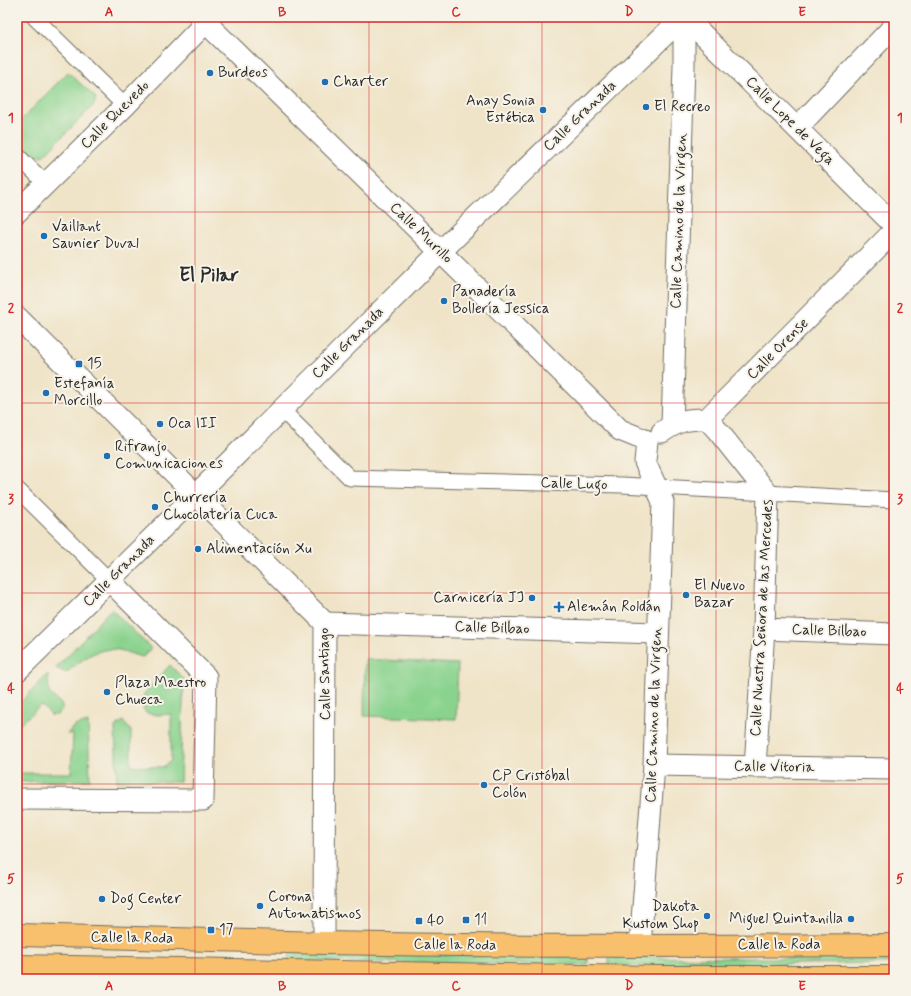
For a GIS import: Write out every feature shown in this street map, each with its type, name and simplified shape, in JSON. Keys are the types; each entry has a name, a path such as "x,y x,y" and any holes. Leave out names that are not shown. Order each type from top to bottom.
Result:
{"main road":[{"name":"Calle la Roda","path":"17,935 324,943 640,946 894,945"},
{"name":"Calle la Roda","path":"17,966 323,975 664,978 894,977"}],"street":[{"path":"34,17 125,106"},
{"name":"Calle Lope de Vega","path":"684,17 894,224"},
{"name":"Calle Granada","path":"20,661 109,580 440,252 684,17"},
{"name":"Calle Camino de la Virgen","path":"672,425 684,17"},
{"name":"Calle Quevedo","path":"17,212 125,106 206,19"},
{"name":"Calle Murillo","path":"206,19 620,430 648,441"},
{"path":"797,128 894,26"},
{"path":"17,155 45,183"},
{"name":"Calle Orense","path":"707,419 894,231"},
{"name":"Calle Santiago","path":"17,318 326,623 324,943"},
{"name":"Calle Lugo","path":"281,409 350,478 622,485 894,500"},
{"path":"648,441 672,425 687,419 707,419"},
{"name":"Calle Nuestra Señora de las Mercedes","path":"707,419 768,494 764,629 755,767"},
{"name":"Calle Camino de la Virgen","path":"640,946 654,766 663,502 645,462 648,441"},
{"path":"17,489 206,677 202,800 17,799"},
{"name":"Calle Bilbao","path":"326,623 658,632"},
{"name":"Calle Bilbao","path":"764,629 894,634"},
{"name":"Calle Vitoria","path":"654,766 894,769"}],"green space":[{"path":"68,72 96,98 94,105 44,155 40,156 32,154 17,138 17,124"},
{"path":"111,609 151,648 143,657 125,651 111,649 90,655 66,673 56,668"},
{"path":"365,659 458,664 456,719 364,716"},
{"path":"170,665 184,679 180,782 117,782 115,727 123,721 131,731 131,766 163,767 171,761 171,714 158,715 146,713 142,706 144,694"},
{"path":"48,674 49,693 62,705 61,707 63,708 56,716 54,714 52,716 41,705 17,727 17,706"},
{"path":"88,722 90,780 17,782 17,770 20,773 71,773 73,734 67,734 74,726"},
{"path":"290,953 588,956 588,965 288,961"},
{"path":"609,957 894,959 894,963 609,966"}],"place":[{"name":"Burdeos","path":"210,73"},
{"name":"Charter","path":"325,82"},
{"name":"El Recreo","path":"646,107"},
{"name":"Anay Sonia Estética","path":"543,110"},
{"name":"Vaillant Saunier Duval","path":"44,236"},
{"name":"Panadería Bollería Jessica","path":"444,301"},
{"name":"15","path":"79,364"},
{"name":"Estefanía Morcillo","path":"46,393"},
{"name":"Oca III","path":"160,424"},
{"name":"Rifranjo Comunicaciones","path":"107,456"},
{"name":"Churrería Chocolatería Cuca","path":"155,507"},
{"name":"Alimentación Xu","path":"198,549"},
{"name":"El Nuevo Bazar","path":"686,595"},
{"name":"Carnicería JJ","path":"532,598"},
{"name":"Alemán Roldán","path":"559,607"},
{"name":"Plaza Maestro Chueca","path":"107,692"},
{"name":"CP Cristóbal Colón","path":"484,785"},
{"name":"Dog Center","path":"102,899"},
{"name":"Corona Automatismos","path":"260,906"},
{"name":"Dakota Kustom Shop","path":"707,916"},
{"name":"Miguel Quintanilla","path":"851,919"},
{"name":"11","path":"466,920"},
{"name":"40","path":"419,921"},
{"name":"17","path":"211,930"}],"district":[{"name":"El Pilar","path":"209,275"}]}
